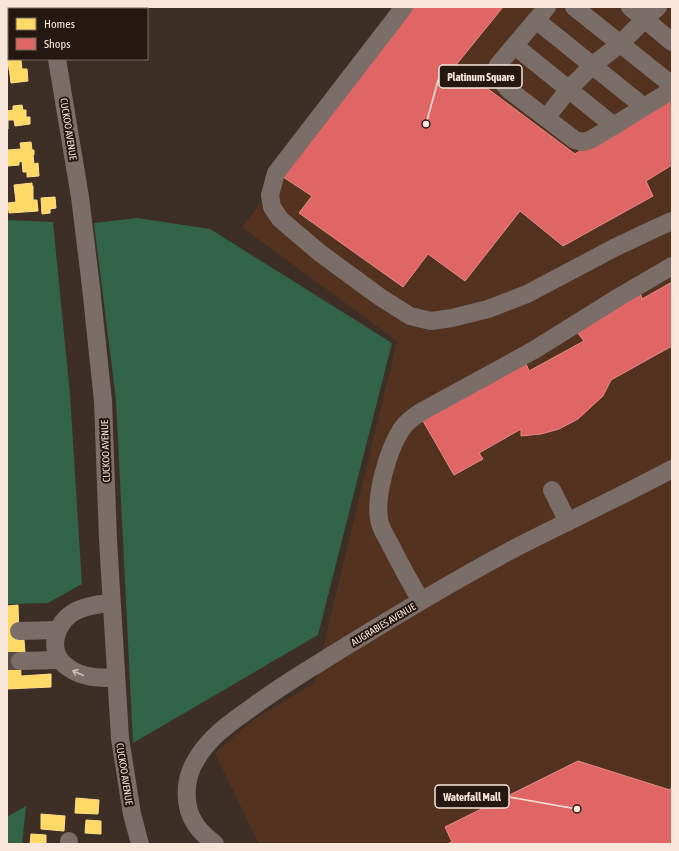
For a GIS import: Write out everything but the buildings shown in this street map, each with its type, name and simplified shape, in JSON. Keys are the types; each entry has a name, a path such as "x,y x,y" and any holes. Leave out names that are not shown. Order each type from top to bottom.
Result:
{"street":[{"path":"404,7 276,173 270,195 272,207 280,219 320,253 380,297 410,316 431,321 452,318 488,309 527,294 614,248 672,221"},
{"path":"574,7 672,85"},
{"path":"630,7 672,42"},
{"path":"546,118 569,89 620,44 658,7"},
{"path":"644,107 594,66 541,14 498,65 498,77 509,90 575,140 582,142 592,139 672,90"},
{"path":"515,46 614,126"},
{"name":"CUCKOO AVENUE","path":"57,60 80,198 102,393 111,603 120,738 125,780 140,844"},
{"path":"421,601 403,571 382,530 379,519 379,499 387,459 401,430 408,421 421,412 534,350 672,266"},
{"name":"AUGRABIES AVENUE","path":"215,844 196,826 187,803 187,785 192,766 208,743 224,727 296,677 421,601 519,546 672,469"},
{"path":"552,490 568,522"},
{"path":"58,660 55,644 57,630 65,619 78,610 96,604 111,603"},
{"path":"19,631 57,630"},
{"path":"20,660 58,660 82,675 96,678 116,678"}],"shaded area":[{"path":"419,7 672,7 672,844 259,844 215,753 252,721 315,682 397,341 242,227"}],"green space":[{"path":"137,218 210,229 392,343 318,635 133,743 116,400 94,223"},
{"path":"7,220 53,222 70,395 82,584 48,603 7,604"},
{"path":"26,806 22,844 7,844 7,817"}],"tunnel":[{"path":"7,661 20,661"}],"place":[{"name":"Platinum Square","path":"426,124"},
{"name":"Waterfall Mall","path":"577,809"}]}
